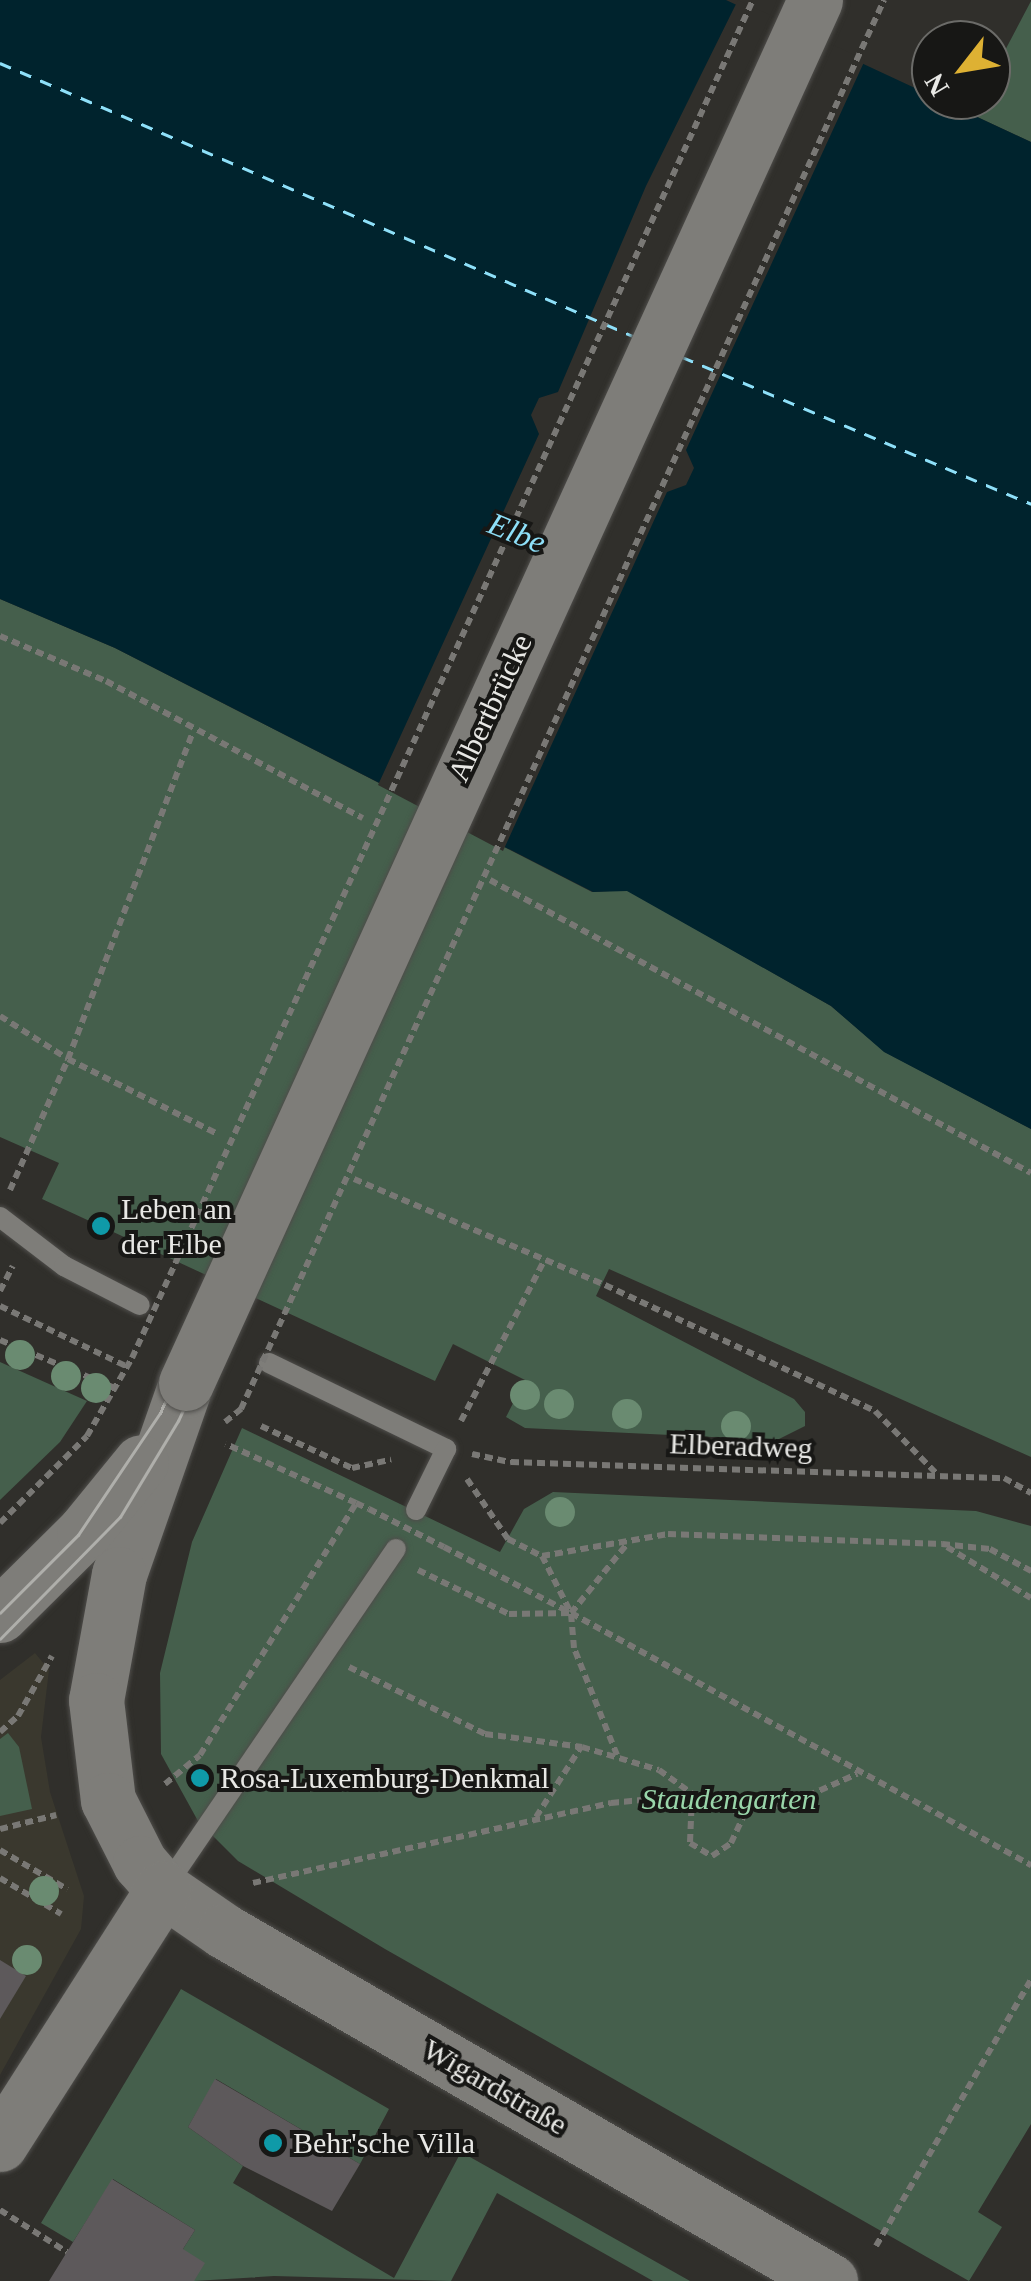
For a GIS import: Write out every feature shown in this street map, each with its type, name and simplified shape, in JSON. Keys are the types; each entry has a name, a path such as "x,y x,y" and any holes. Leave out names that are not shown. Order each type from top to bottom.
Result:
{"main road":[{"name":"Albertbrücke","path":"178,1400 815,0"},
{"name":"Wigardstraße","path":"178,1400 119,1574 96,1700 108,1800 140,1863 164,1889 224,1930 830,2281"},
{"path":"0,1615 84,1532 178,1400"},
{"path":"0,2144 85,2005 164,1889"}],"lane":[{"path":"0,1217 64,1266 140,1305"},
{"path":"269,1363 446,1449 416,1510"},
{"path":"164,1889 396,1549"}],"path":[{"path":"0,1523 63,1466 118,1389 753,0"},
{"path":"241,1409 884,0"},
{"path":"0,636 106,681 193,732 363,818"},
{"path":"9,1191 68,1060 193,732"},
{"path":"490,880 1031,1174"},
{"path":"0,1016 68,1060 218,1134"},
{"path":"354,1179 545,1258 875,1411 938,1475"},
{"path":"472,1398 545,1258"},
{"path":"0,1306 128,1367"},
{"path":"0,1340 118,1389"},
{"path":"262,1426 352,1468"},
{"path":"226,1444 356,1503 571,1613 858,1774 1031,1865"},
{"path":"446,1449 508,1539 542,1556 668,1534 942,1544 990,1549 1031,1571"},
{"name":"Elberadweg","path":"446,1449 511,1462 1004,1478 1031,1493"},
{"path":"165,1784 200,1755 356,1503"},
{"path":"416,1569 509,1614 571,1613 628,1543"},
{"path":"942,1544 1031,1598"},
{"path":"542,1556 571,1613 574,1648 617,1754"},
{"path":"324,1657 485,1734 617,1754 659,1770 692,1795 745,1813 796,1801 858,1774"},
{"path":"0,1732 18,1716 46,1664"},
{"path":"536,1818 582,1747"},
{"path":"252,1883 536,1818 692,1795"},
{"path":"692,1795 688,1835 702,1855 731,1843 745,1813"},
{"path":"0,1830 56,1815"},
{"path":"0,1850 67,1890"},
{"path":"0,1878 61,1914"},
{"path":"876,2246 1031,1980"},
{"path":"0,2210 67,2252"}],"shaded area":[{"path":"35,1653 49,1670 41,1737 50,1792 84,1896 81,1929 0,2075 0,1680"}],"green space":[{"path":"1031,1 1031,142 984,120 1011,120 1011,39"},
{"path":"0,599 115,648 592,892 627,890 831,1006 885,1052 1031,1129 1031,1457 609,1269 596,1296 794,1399 805,1412 805,1426 777,1440 525,1428 506,1417 525,1380 453,1344 435,1381 42,1199 59,1163 0,1137"},
{"path":"0,1362 87,1401 60,1442 0,1500"},
{"name":"Staudengarten","path":"242,1428 500,1552 524,1509 553,1492 976,1511 1031,1526 1031,2124 978,2212 1002,2227 969,2281 385,1949 238,1861 198,1821 161,1754 160,1673 192,1542"},
{"path":"8,1733 19,1747 32,1809 0,1816 0,1739"},
{"path":"181,1989 389,2109 360,2164 216,2079 188,2127 243,2166 233,2183 394,2278 461,2152 690,2281 653,2281 497,2193 451,2281 274,2276 194,2281 183,2249 195,2230 113,2179 73,2242 41,2223"}],"water":[{"name":"Elbe","path":"0,0 726,0 911,86 911,120 984,120 1031,142 1031,1129 884,1052 831,1006 627,891 593,892 115,648 0,599"}],"pier":[{"path":"738,0 865,60 686,450 694,468 686,485 667,492 503,851 378,785 539,434 531,415 539,398 558,392 646,186"}],"building":[{"path":"0,1960 26,1976 0,2019"},
{"name":"Behr'sche Villa","path":"215,2079 360,2164 332,2211 243,2166 188,2127"},
{"path":"112,2179 195,2230 183,2249 205,2263 194,2281 49,2281"}],"ferry route":[{"path":"0,63 633,336"},
{"path":"682,357 1031,504"}],"tram line":[{"path":"0,1613 78,1535 160,1413 808,0"},
{"path":"0,1639 120,1517 178,1421 827,0"}],"place":[{"name":"Leben an der Elbe","path":"101,1226"},
{"name":"Rosa-Luxemburg-Denkmal","path":"200,1778"},
{"name":"Behr'sche Villa","path":"273,2143"}]}
